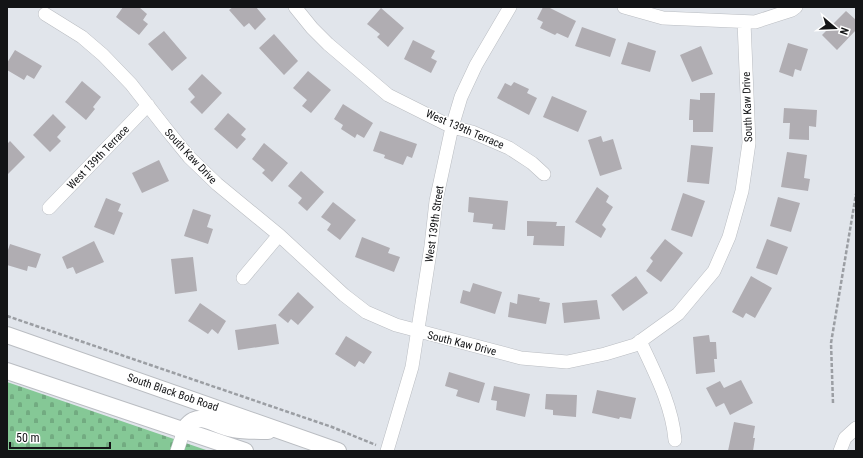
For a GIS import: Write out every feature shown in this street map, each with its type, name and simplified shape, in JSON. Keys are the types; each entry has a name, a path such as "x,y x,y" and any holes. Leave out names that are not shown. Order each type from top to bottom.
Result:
{"main road":[{"name":"South Black Bob Road","path":"7,335 288,432 338,451"},
{"path":"7,370 184,430 210,445 245,451"},
{"path":"184,430 188,423 196,419 204,419 232,429 288,432"}],"street":[{"name":"West 139th Terrace","path":"295,7 312,28 328,44 388,95 452,127 472,132 509,148 532,163 544,174"},
{"name":"West 139th Street","path":"387,450 412,367 431,246 436,201 460,97 476,65 510,7"},
{"path":"624,7 663,18 744,22 755,22 792,10 796,7"},
{"name":"South Kaw Drive","path":"45,14 82,37 103,55 122,74 189,157 217,184 279,235 344,295 366,312 396,325 418,332 521,358 567,362 605,354 635,345 678,314 714,271 729,237 742,191 749,143 744,22"},
{"name":"West 139th Terrace","path":"49,208 148,105"},
{"path":"243,278 279,235"},
{"path":"640,341 666,397 674,424 675,440"},
{"path":"840,451 845,438 856,428"},
{"path":"176,451 184,430"}],"path":[{"path":"833,403 832,338 856,194"},
{"path":"7,316 332,427 387,450"}],"green space":[{"path":"7,382 209,451 7,451"}],"building":[{"path":"123,7 139,7 147,14 143,20 148,24 139,35 116,17"},
{"path":"233,7 256,7 266,19 255,30 249,23 244,27 229,10"},
{"path":"543,7 548,7 576,21 568,38 557,33 555,35 540,28 543,22 537,19"},
{"path":"381,8 404,28 388,47 377,37 380,34 367,24"},
{"path":"846,11 856,20 856,30 837,50 822,35"},
{"path":"582,27 616,39 610,57 575,46"},
{"path":"164,31 187,58 172,71 148,44"},
{"path":"274,34 298,61 284,75 259,48"},
{"path":"413,40 435,51 431,58 437,61 431,73 404,59"},
{"path":"628,42 656,51 650,72 621,64"},
{"path":"788,43 808,49 801,71 795,69 793,77 779,72"},
{"path":"701,46 713,74 692,82 680,55"},
{"path":"15,50 42,66 34,79 27,75 24,80 7,70 7,63"},
{"path":"308,71 331,90 311,113 302,106 307,100 293,88"},
{"path":"202,74 222,93 202,114 190,102 195,97 188,89"},
{"path":"82,81 101,97 93,107 95,109 86,120 65,102"},
{"path":"514,82 529,89 527,93 537,98 529,115 497,98 505,83 511,86"},
{"path":"700,93 715,93 713,132 693,132 693,120 689,120 690,99 700,100"},
{"path":"552,96 587,111 578,132 543,117"},
{"path":"343,104 373,123 364,138 357,134 355,138 341,129 343,125 334,119"},
{"path":"784,108 817,110 816,127 809,126 809,140 789,139 790,123 783,123"},
{"path":"228,113 246,129 241,135 246,139 237,149 214,129"},
{"path":"53,114 66,127 57,137 61,141 50,152 33,135"},
{"path":"380,131 417,144 412,158 407,156 403,165 384,158 385,155 373,151"},
{"path":"601,136 603,142 613,139 622,169 600,176 588,140"},
{"path":"10,141 25,157 7,175 7,144"},
{"path":"264,143 288,163 272,182 262,173 265,170 252,159"},
{"path":"691,145 713,147 709,184 687,182"},
{"path":"787,152 807,155 804,178 810,179 808,191 781,187"},
{"path":"159,160 169,181 142,193 132,173"},
{"path":"301,171 324,192 307,211 298,203 302,198 288,186"},
{"path":"597,187 609,196 606,202 613,207 602,225 606,229 601,238 575,222"},
{"path":"683,193 705,201 692,237 671,230"},
{"path":"469,197 508,201 505,230 492,229 493,224 473,222 474,213 468,212"},
{"path":"778,197 800,203 791,232 770,226"},
{"path":"106,198 121,204 118,211 123,213 114,235 94,227"},
{"path":"333,202 356,220 340,240 327,230 331,224 321,217"},
{"path":"193,209 211,215 207,227 213,229 208,244 184,236"},
{"path":"527,221 557,222 556,226 565,226 564,246 533,245 534,236 527,236"},
{"path":"362,237 390,248 388,253 400,257 394,272 355,257"},
{"path":"665,239 683,253 661,282 646,271 653,261 650,258"},
{"path":"767,239 788,247 777,275 756,268"},
{"path":"94,241 104,262 76,274 73,267 67,269 62,257"},
{"path":"10,244 41,254 36,268 28,266 27,271 7,265 7,253"},
{"path":"193,257 197,291 175,294 171,259"},
{"path":"636,276 648,293 623,311 611,295"},
{"path":"751,276 772,288 755,318 746,313 743,318 732,312"},
{"path":"473,283 502,292 495,314 460,303 463,290 470,292"},
{"path":"298,292 314,307 298,325 291,319 288,323 278,315"},
{"path":"518,294 540,298 539,301 550,303 546,324 508,317 510,302 517,304"},
{"path":"597,300 600,319 564,323 562,303"},
{"path":"200,303 226,321 218,334 212,329 208,334 188,321"},
{"path":"276,324 279,344 238,350 235,330"},
{"path":"709,335 710,342 716,342 717,359 714,359 715,372 696,374 693,337"},
{"path":"346,336 372,352 364,364 359,361 355,367 335,354"},
{"path":"449,372 485,383 479,403 456,396 458,390 445,386"},
{"path":"741,380 753,403 730,415 724,403 716,407 706,388 720,381 724,388"},
{"path":"494,386 530,394 525,417 496,410 497,401 491,400"},
{"path":"597,390 636,398 631,419 620,417 619,419 592,413"},
{"path":"546,394 577,395 576,417 553,415 553,410 545,409"},
{"path":"734,422 755,426 753,451 728,451"}]}
